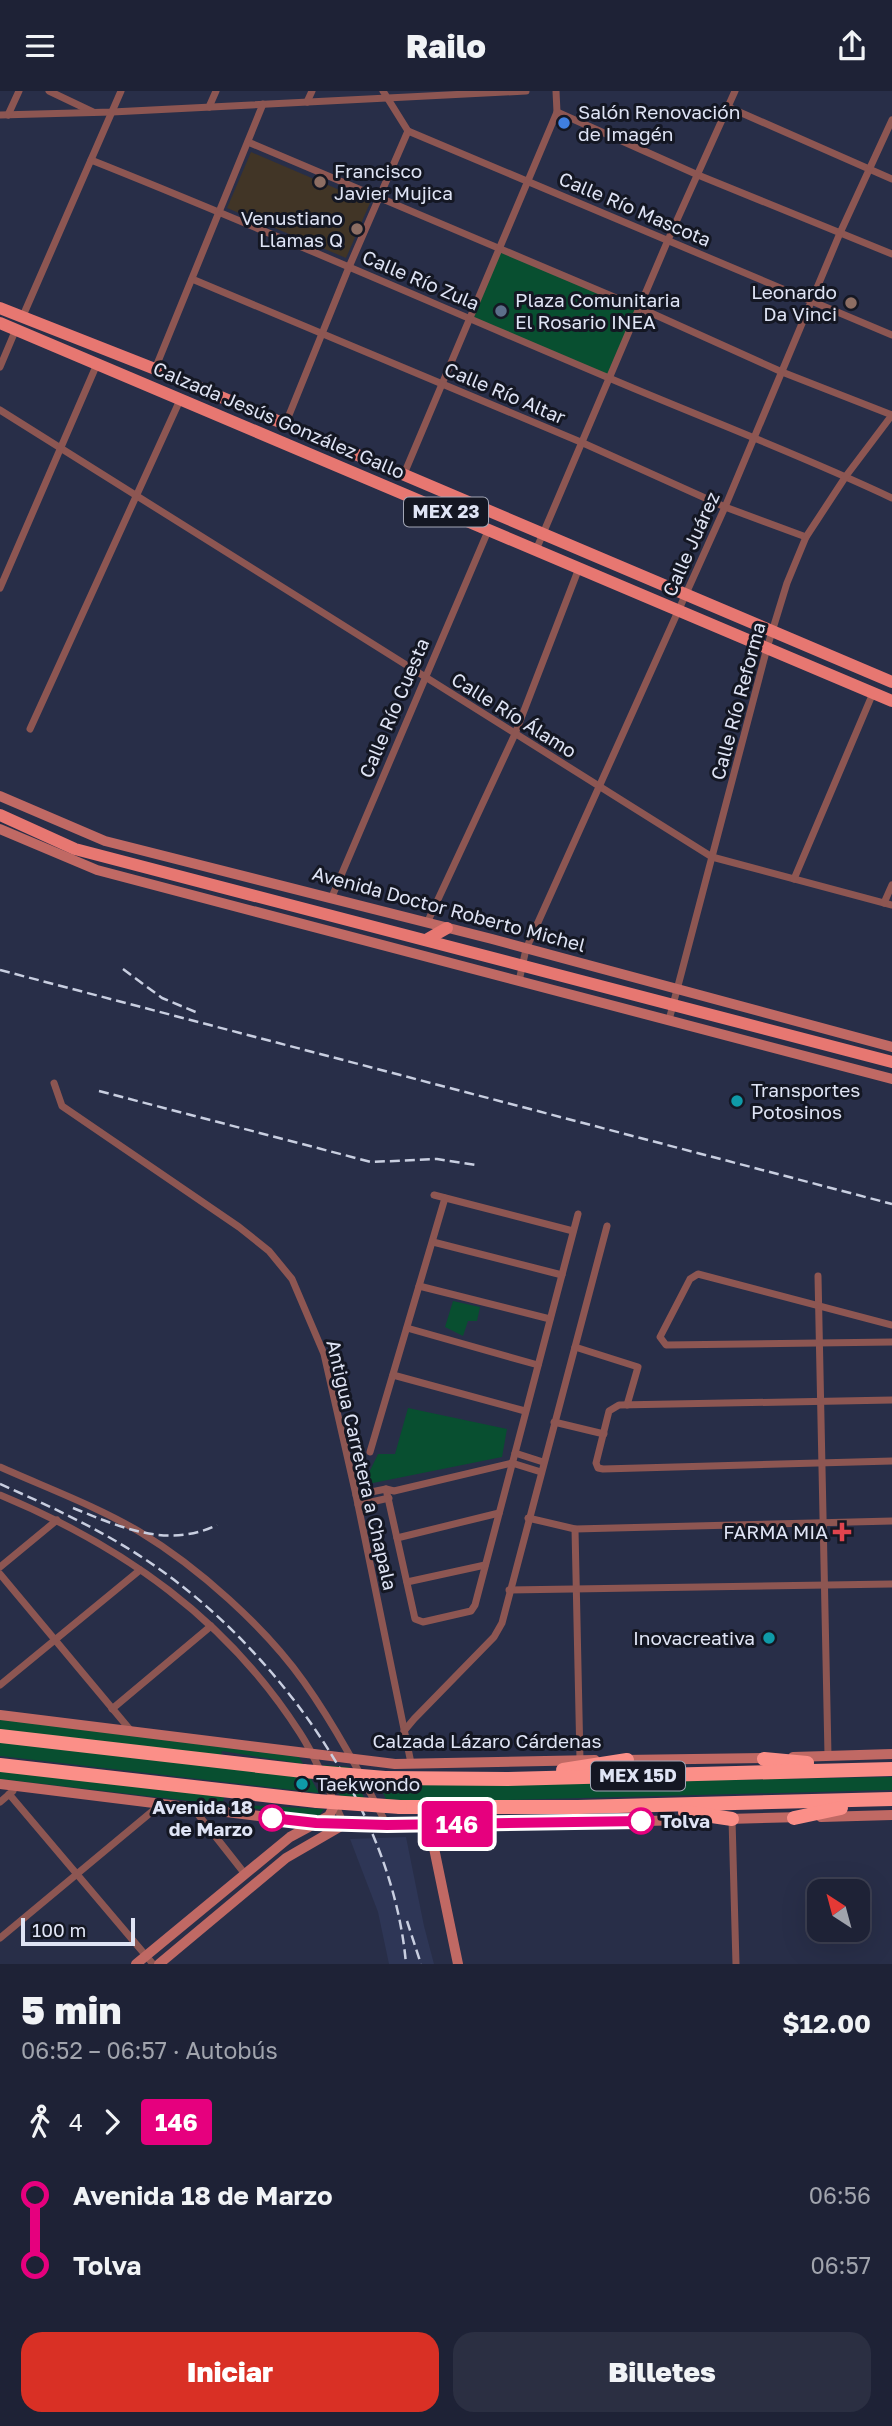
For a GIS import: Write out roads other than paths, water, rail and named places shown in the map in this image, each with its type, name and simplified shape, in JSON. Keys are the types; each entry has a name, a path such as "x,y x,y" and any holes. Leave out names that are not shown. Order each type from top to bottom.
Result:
{"highway":[{"name":"Calzada Lázaro Cárdenas","path":"0,1736 384,1778 507,1779 892,1769"},
{"path":"764,1759 808,1763 892,1762"},
{"path":"507,1779 627,1760"},
{"name":"MEX 15D","path":"0,1765 317,1801 400,1807 892,1802"},
{"path":"794,1818 829,1809 892,1802"},
{"path":"579,1807 699,1813 732,1819"}],"main road":[{"name":"Calzada Jesús González Gallo","path":"0,308 19,323 97,364 892,701"},
{"name":"Calzada Jesús González Gallo","path":"0,323 19,323 155,369 892,682"},
{"path":"148,385 195,387"},
{"name":"Avenida Doctor Roberto Michel","path":"0,796 105,841 428,923 892,1048"},
{"name":"Avenida Doctor Roberto Michel","path":"0,815 75,849 892,1062"},
{"path":"0,829 97,870 892,1079"},
{"path":"323,930 328,914"},
{"path":"426,940 447,928"},
{"name":"Calzada Lázaro Cárdenas","path":"0,1715 353,1760 411,1763 764,1759 892,1753"},
{"path":"0,1784 14,1790 344,1824 892,1815"},
{"path":"136,1964 150,1960 290,1837 328,1816 335,1804"},
{"path":"159,1964 286,1858 344,1824"},
{"path":"429,1824 458,1964"}],"street":[{"path":"4,115 19,91"},
{"path":"50,91 94,113"},
{"path":"0,367 121,91"},
{"path":"209,107 216,91"},
{"path":"307,102 312,91"},
{"path":"4,115 307,102 385,94 526,91"},
{"path":"404,474 557,112 556,91"},
{"path":"536,551 668,240 735,91"},
{"path":"285,425 408,131 385,94"},
{"path":"155,369 263,104"},
{"path":"728,107 892,179"},
{"path":"557,112 698,175 892,254"},
{"name":"Calle Juárez","path":"519,981 526,949 725,507 810,301 892,120"},
{"name":"Calle Río Mascota","path":"408,131 892,335"},
{"path":"248,142 640,308 782,372 892,415"},
{"name":"Calle Río Zula","path":"91,160 220,211 610,379 846,476 892,498"},
{"name":"Calle Río Altar","path":"192,279 583,443 725,507 806,537"},
{"path":"0,588 2,577 97,364"},
{"path":"30,729 180,400"},
{"name":"Calle Río Álamo","path":"0,410 712,857 888,904"},
{"name":"Calle Río Reforma","path":"669,1020 767,648 787,583 806,537 846,476 892,415"},
{"name":"Calle Río Cuesta","path":"331,898 488,531"},
{"path":"428,923 515,734 579,568"},
{"path":"794,879 873,693"},
{"path":"888,904 892,885"},
{"name":"Antigua Carretera a Chapala","path":"54,1083 62,1106 239,1227 281,1264 292,1279 324,1354 411,1763"},
{"path":"434,1195 573,1231"},
{"path":"370,1452 445,1198"},
{"path":"390,1490 388,1499 414,1616 419,1622 423,1622 471,1611 475,1605 578,1214"},
{"path":"404,1731 498,1632 607,1226"},
{"path":"433,1242 562,1275"},
{"path":"892,1325 695,1275 690,1279 660,1334 666,1345 892,1342"},
{"path":"818,1276 828,1755"},
{"path":"419,1286 550,1319"},
{"path":"407,1328 538,1365"},
{"path":"575,1347 638,1367 627,1405"},
{"path":"393,1374 525,1411"},
{"path":"892,1400 614,1407 609,1411 596,1463 598,1468 892,1461"},
{"path":"554,1422 604,1434"},
{"path":"515,1453 543,1462"},
{"path":"356,1495 512,1463 541,1472"},
{"path":"0,1467 110,1515 198,1573 223,1594 269,1640 304,1682 353,1760 387,1825"},
{"path":"0,1495 93,1538 176,1596 211,1626 276,1697 312,1755 344,1824"},
{"path":"358,1505 388,1499"},
{"path":"397,1538 499,1513"},
{"path":"528,1518 575,1529 892,1521"},
{"path":"0,1567 57,1520"},
{"path":"575,1529 574,1590 580,1760"},
{"path":"407,1583 485,1565"},
{"path":"0,1685 140,1570"},
{"path":"0,1574 132,1733"},
{"path":"509,1591 892,1584"},
{"path":"112,1709 211,1626"},
{"path":"0,1801 14,1790 77,1874 150,1960"},
{"path":"0,1938 161,1804"},
{"path":"192,1808 245,1874"},
{"path":"732,1819 736,1964"}],"railway":[{"path":"123,969 162,998 198,1013"},
{"path":"0,970 892,1204"},
{"path":"99,1091 371,1162 437,1159 476,1165"},
{"path":"0,1484 99,1531 155,1566 201,1602 245,1643 285,1689 322,1740 354,1794 379,1849 397,1906 406,1964"},
{"path":"73,1508 144,1533 180,1535 217,1525"},
{"path":"407,1921 421,1964"}],"place":[{"name":"Salón Renovación de Imagén","path":"564,123"},
{"name":"Francisco Javier Mujica","path":"320,182"},
{"name":"Venustiano Llamas Q","path":"357,229"},
{"name":"Leonardo Da Vinci","path":"851,303"},
{"name":"Plaza Comunitaria El Rosario INEA","path":"501,311"},
{"name":"Transportes Potosinos","path":"737,1101"},
{"name":"FARMA MIA","path":"842,1532"},
{"name":"Inovacreativa","path":"769,1638"},
{"name":"Taekwondo","path":"302,1784"},
{"name":"Avenida 18 de Marzo","path":"272,1818"},
{"name":"Tolva","path":"641,1821"}]}
